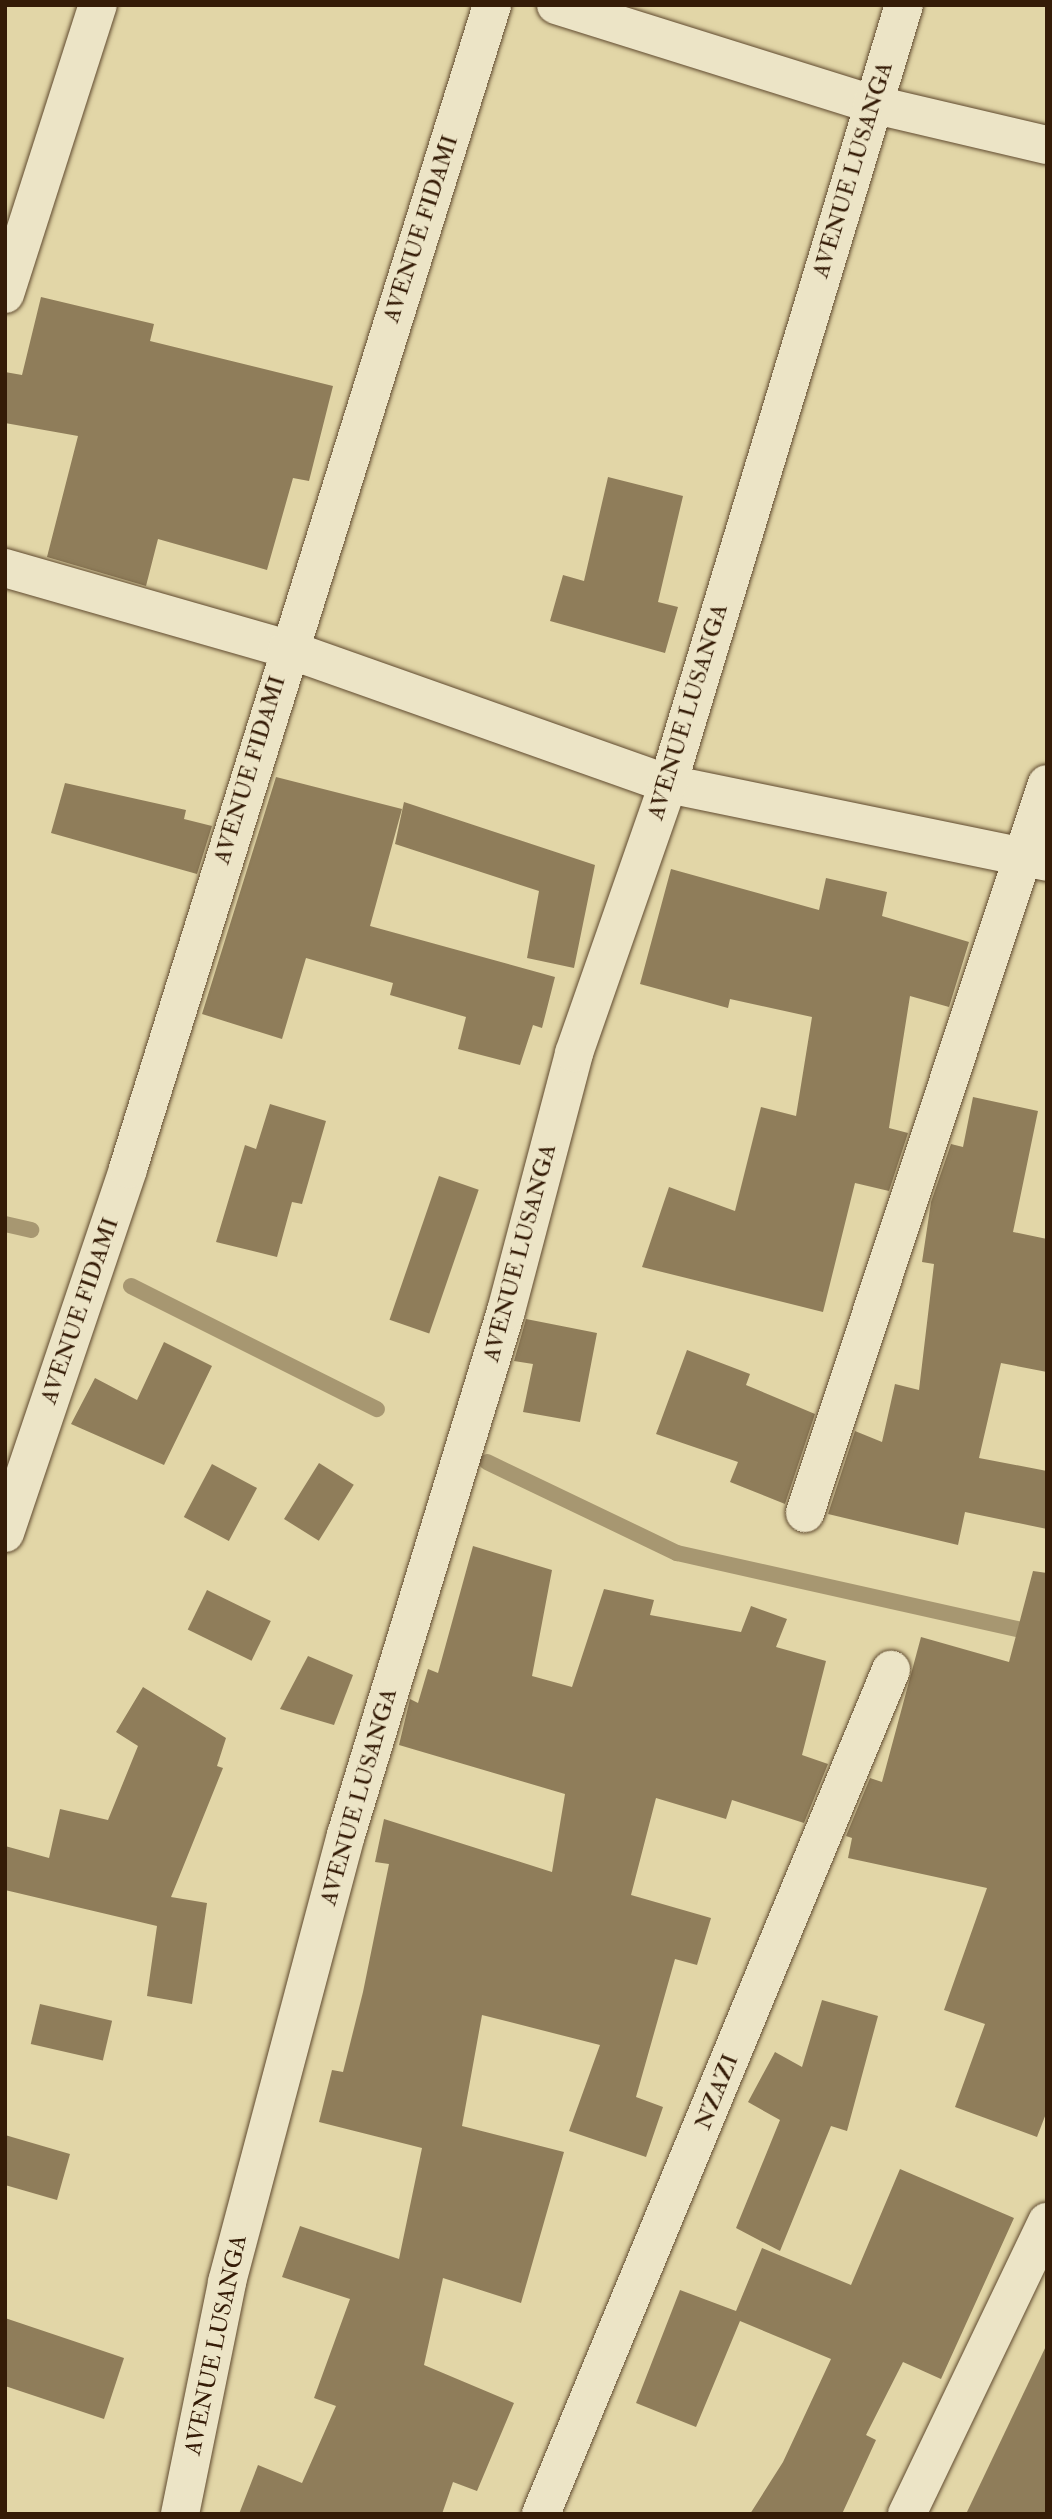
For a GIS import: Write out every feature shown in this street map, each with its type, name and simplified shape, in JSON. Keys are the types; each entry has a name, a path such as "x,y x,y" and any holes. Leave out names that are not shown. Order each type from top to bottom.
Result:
{"street":[{"path":"5,294 98,5"},
{"name":"AVENUE FIDAMI","path":"5,1533 128,1169 287,649 492,5"},
{"path":"556,5 872,104 1047,145"},
{"name":"AVENUE LUSANGA","path":"180,2514 227,2282 346,1835 506,1311 574,1053 668,784 904,5"},
{"path":"5,568 287,649 668,784 1035,858"},
{"path":"805,1513 1035,858 1047,785"},
{"name":"NZAZI","path":"541,2514 891,1670"},
{"path":"907,2514 1047,2222"}],"building":[{"path":"41,297 154,324 150,341 333,386 309,481 293,478 267,570 158,539 146,586 47,557 78,436 5,423 5,372 22,375"},
{"path":"608,477 683,496 658,602 678,607 665,653 550,621 563,575 584,581"},
{"path":"276,777 402,809 370,926 555,977 542,1028 533,1025 520,1065 458,1049 466,1017 390,995 393,983 306,958 282,1039 202,1014"},
{"path":"65,783 186,810 184,819 212,826 197,874 51,833"},
{"path":"404,802 595,865 574,968 527,958 539,891 395,844"},
{"path":"671,869 819,910 826,878 887,892 882,916 969,942 949,1007 910,996 889,1128 908,1133 889,1191 855,1183 823,1312 642,1267 669,1187 735,1211 761,1107 796,1116 812,1017 730,999 728,1008 640,984"},
{"path":"973,1097 1038,1111 1013,1232 1047,1239 1047,1372 1001,1363 979,1458 1047,1471 1047,1529 965,1512 958,1545 828,1514 855,1431 882,1442 895,1384 919,1390 934,1264 922,1262 931,1202 951,1144 963,1147"},
{"path":"270,1104 326,1121 302,1204 292,1202 277,1257 216,1242 245,1145 256,1149"},
{"path":"439,1176 479,1190 429,1333 390,1320"},
{"path":"526,1319 597,1333 580,1422 523,1412 533,1364 514,1361"},
{"path":"164,1342 212,1366 164,1465 71,1424 95,1378 137,1400"},
{"path":"687,1350 750,1374 746,1385 815,1414 785,1504 730,1482 738,1462 656,1434"},
{"path":"319,1463 354,1485 319,1541 284,1519"},
{"path":"212,1464 257,1488 229,1541 184,1517"},
{"path":"473,1546 552,1570 532,1676 572,1687 604,1589 654,1600 650,1615 741,1632 751,1606 787,1619 776,1647 826,1661 802,1755 828,1764 804,1823 732,1800 726,1819 656,1798 631,1895 711,1918 697,1965 675,1959 636,2097 663,2107 646,2157 569,2131 600,2045 482,2015 462,2126 564,2152 521,2303 443,2278 424,2365 514,2403 477,2491 453,2482 442,2514 239,2514 258,2465 302,2483 336,2406 314,2398 350,2299 282,2277 300,2226 399,2259 422,2148 319,2122 332,2070 343,2072 363,1992 389,1864 375,1862 384,1819 552,1872 565,1794 399,1745 410,1699 418,1703 428,1669 438,1673"},
{"path":"1033,1571 1047,1573 1047,2111 1037,2137 955,2107 985,2024 944,2010 987,1888 848,1858 852,1838 846,1836 870,1778 882,1782 921,1637 1009,1662"},
{"path":"207,1590 271,1621 252,1661 188,1630"},
{"path":"308,1656 353,1675 334,1725 280,1709"},
{"path":"143,1687 226,1738 217,1766 223,1768 171,1897 207,1903 192,2004 147,1996 157,1926 5,1890 5,1846 49,1858 60,1809 108,1820 138,1746 116,1732"},
{"path":"822,2000 878,2016 847,2131 831,2126 780,2251 736,2228 780,2120 748,2102 775,2052 802,2067"},
{"path":"40,2004 112,2021 103,2061 31,2044"},
{"path":"5,2135 70,2154 57,2200 5,2185"},
{"path":"900,2169 1014,2218 941,2379 903,2362 866,2435 876,2440 842,2514 750,2514 783,2462 831,2359 740,2321 696,2427 636,2403 680,2290 736,2311 762,2248 851,2285"},
{"path":"5,2318 124,2358 104,2419 5,2386"},
{"path":"1047,2344 1047,2514 966,2514"}],"waterway":[{"path":"5,1224 31,1230"},
{"path":"131,1286 377,1409"},
{"path":"487,1462 677,1553 1038,1634"}]}
